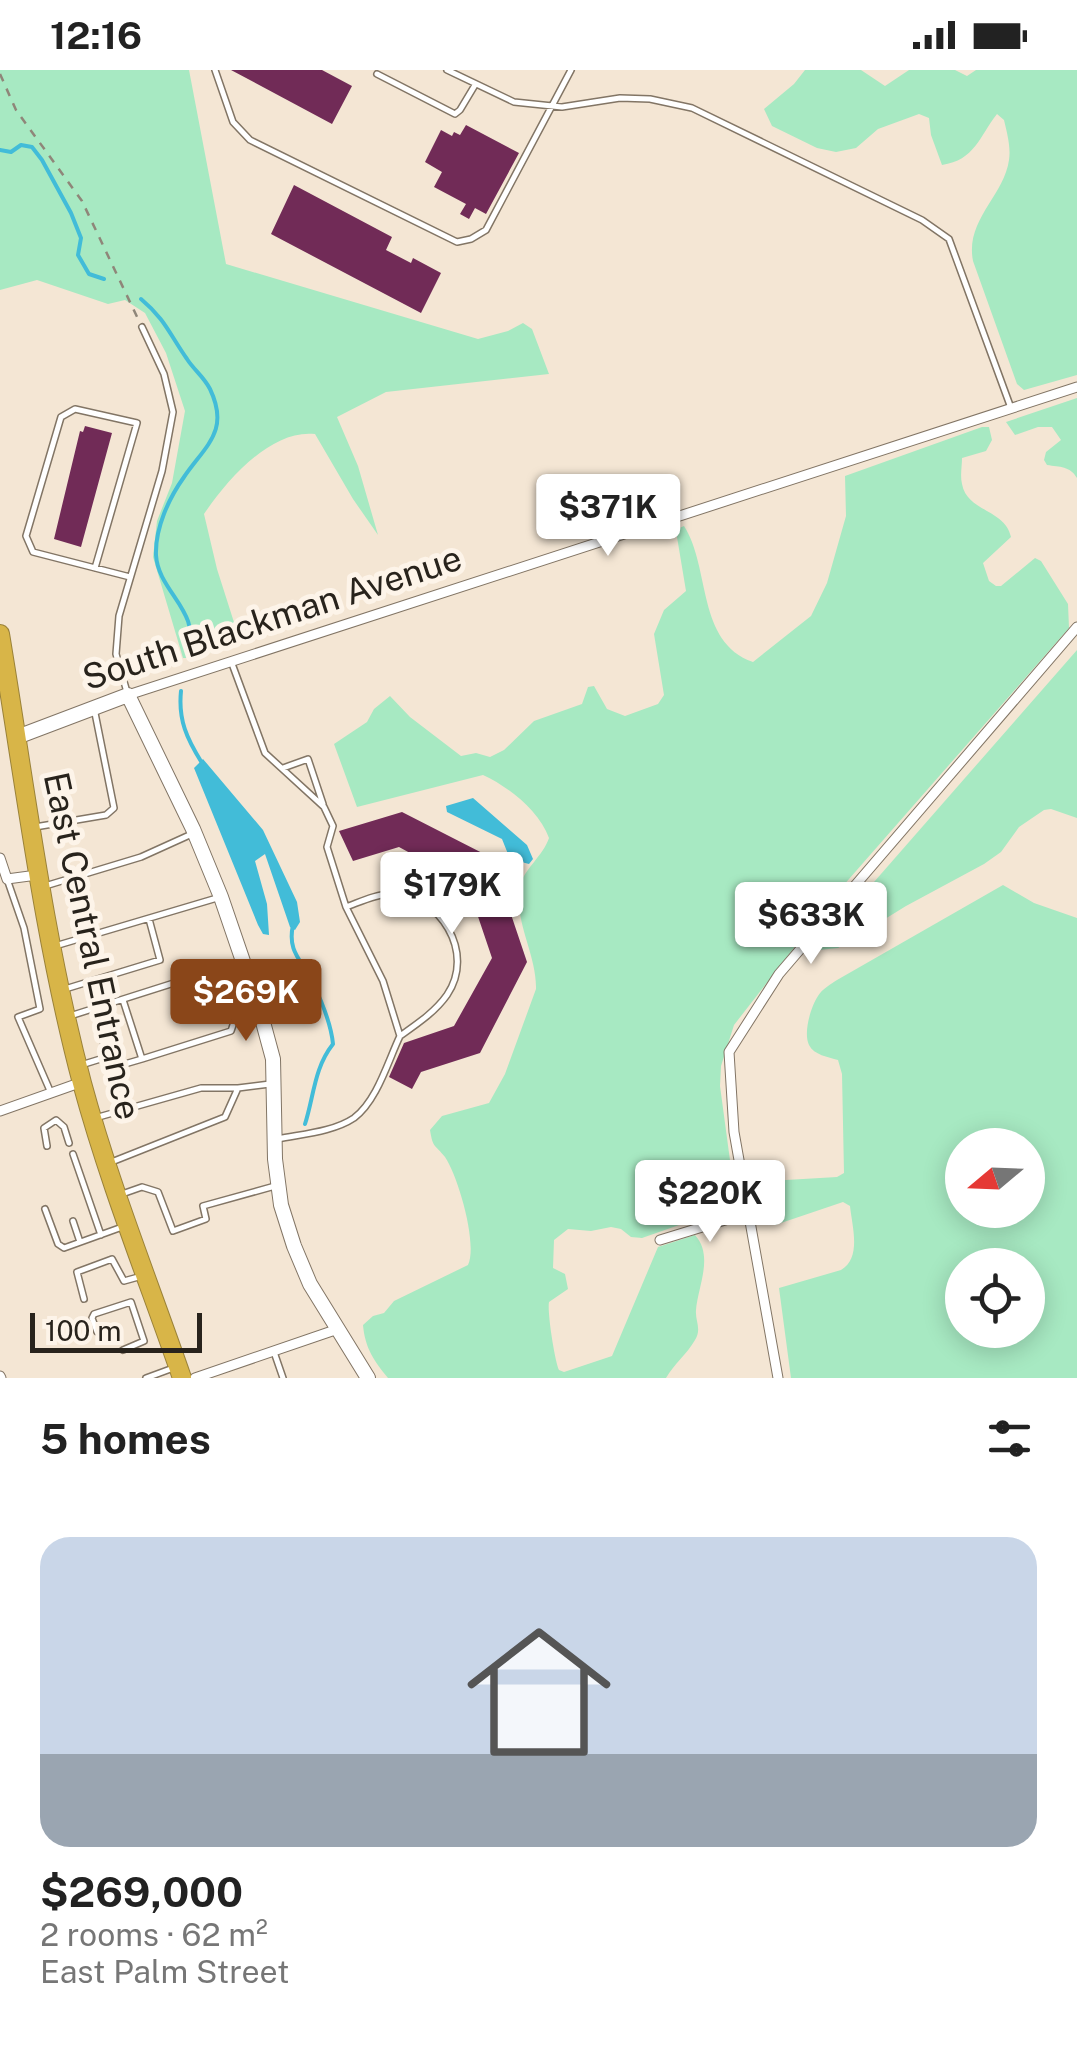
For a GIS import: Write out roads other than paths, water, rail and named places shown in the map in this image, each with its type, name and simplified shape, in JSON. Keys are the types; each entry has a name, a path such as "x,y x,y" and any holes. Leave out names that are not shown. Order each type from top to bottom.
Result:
{"highway":[{"name":"East Central Entrance","path":"0,634 12,738 80,1074 106,1164 180,1372"}],"street":[{"name":"South Blackman Avenue","path":"12,738 128,695 1077,387"},
{"path":"778,1378 734,1132 729,1052 780,974 1077,627"},
{"path":"128,695 195,832 243,961 272,1059 278,1185 299,1259 310,1284 368,1378"},
{"path":"0,858 7,879 41,880"},
{"path":"0,1111 52,1092 80,1074"},
{"path":"660,1240 748,1213"},
{"path":"195,1378 338,1329"}],"lane":[{"path":"215,70 232,122 250,140 457,242 486,230 571,70"},
{"path":"447,70 514,102 551,107 620,98 650,99 692,108 922,220 948,239 953,249 1010,408"},
{"path":"375,71 454,114 475,85"},
{"path":"128,695 116,654 118,616 162,471 173,412 164,374 142,326"},
{"path":"95,568 137,423 76,409 61,417 26,536 33,552 95,568 130,577"},
{"path":"232,662 265,753 324,807"},
{"path":"32,827 106,815 114,808 94,708"},
{"path":"283,768 308,759 333,826 327,847 346,908 383,982 400,1036"},
{"path":"41,880 142,857 195,832"},
{"path":"7,879 24,928 40,1009 18,1017 52,1092"},
{"path":"275,1140 331,1128 354,1118 370,1100 400,1036 431,1014 450,992 459,964 454,936 437,912 411,897 389,894 346,908"},
{"path":"52,947 221,897"},
{"path":"60,990 160,960 148,919"},
{"path":"67,1017 243,961"},
{"path":"95,1009 111,1068 231,1031 234,1022 218,968"},
{"path":"123,1000 142,1059"},
{"path":"80,1074 107,1056"},
{"path":"92,1119 201,1088 274,1084"},
{"path":"106,1164 225,1117 238,1088"},
{"path":"48,1146 44,1128 56,1120 64,1127 69,1143"},
{"path":"73,1154 101,1235"},
{"path":"118,1196 142,1187 158,1192 173,1231 206,1219 203,1206 278,1185"},
{"path":"46,1209 60,1246 128,1225"},
{"path":"73,1221 80,1242"},
{"path":"84,1299 77,1272 112,1259 124,1281 145,1275"},
{"path":"97,1332 94,1314 131,1302 143,1342 123,1350"},
{"path":"137,1320 158,1312"},
{"path":"274,1351 283,1378"},
{"path":"148,1378 180,1372"}],"water":[{"path":"203,759 263,830 297,902 300,922 295,930 290,927 265,854 255,861 267,904 269,935 263,934 258,925 194,768"},
{"path":"473,798 527,845 533,859 529,864 510,859 502,839 447,812 446,806"}],"waterway":[{"path":"0,150 11,152 21,145 32,147 71,213 81,238 78,255 89,274 104,279"},
{"path":"141,299 162,320 208,385 216,404 213,437 178,485 160,524 156,545 159,568 189,625 187,652"},
{"path":"181,691 185,729 202,763"},
{"path":"293,925 294,949 323,1005 333,1044 318,1072 305,1124"}]}
